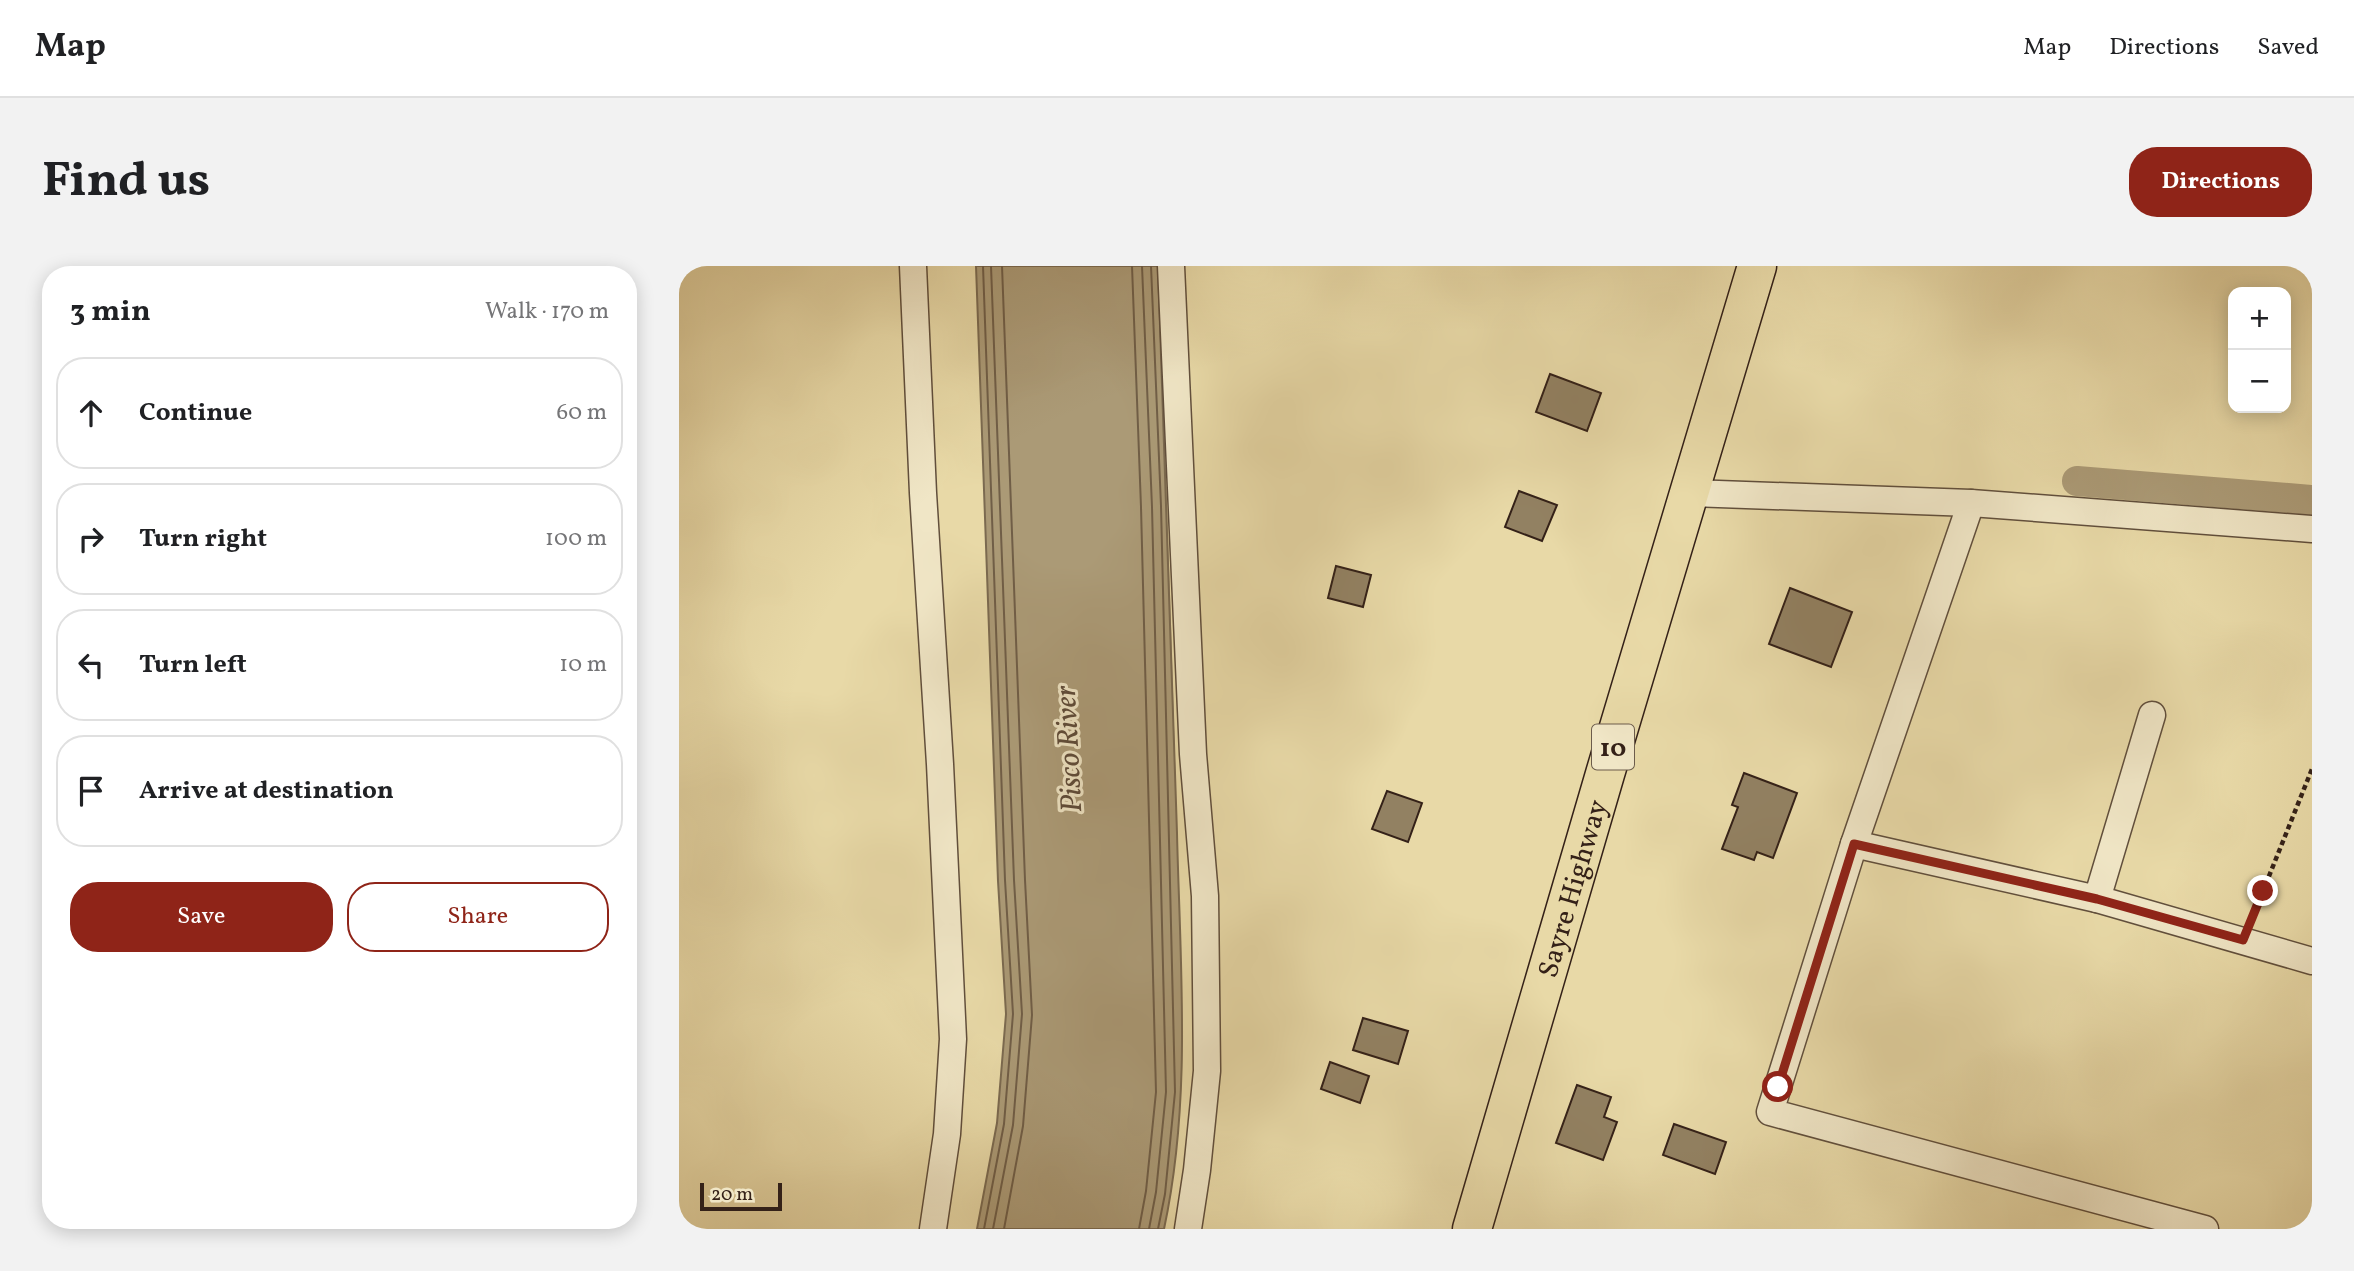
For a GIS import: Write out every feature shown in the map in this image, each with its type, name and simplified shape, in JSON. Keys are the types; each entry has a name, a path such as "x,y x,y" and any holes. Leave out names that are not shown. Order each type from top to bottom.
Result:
{"highway":[{"name":"Sayre Highway","path":"1472,1229 1757,266"}],"street":[{"path":"913,266 953,1039 947,1133 933,1229"},
{"path":"1171,266 1193,754 1205,896 1207,1072 1188,1229"},
{"path":"1691,493 1971,503 2312,529"},
{"path":"1971,503 1854,844 1770,1112 2205,1229"},
{"path":"2097,899 2151,715"},
{"path":"1854,844 2097,899 2312,961"}],"path":[{"path":"2243,940 2312,769"}],"water":[{"name":"Pisco River","path":"976,266 1158,266 1182,982 1178,1131 1164,1229 977,1229 997,1123 1006,1014 998,881"}],"building":[{"path":"1550,374 1601,393 1587,431 1536,412"},
{"path":"1519,491 1557,505 1542,541 1505,527"},
{"path":"1336,566 1371,575 1363,607 1328,598"},
{"path":"1790,588 1852,612 1831,667 1769,644"},
{"path":"1744,773 1797,793 1773,858 1757,852 1754,860 1722,849 1738,807 1732,805"},
{"path":"1387,791 1422,803 1408,842 1372,829"},
{"path":"1363,1018 1408,1031 1398,1064 1353,1050"},
{"path":"1330,1062 1369,1076 1360,1103 1321,1089"},
{"path":"1577,1085 1611,1097 1604,1117 1617,1122 1603,1160 1556,1143"},
{"path":"1674,1124 1726,1142 1715,1174 1663,1155"}],"waterway":[{"path":"2077,481 2312,500"}],"route":[{"path":"1778,1087 1854,844 2097,899 2243,940 2263,891"}]}
